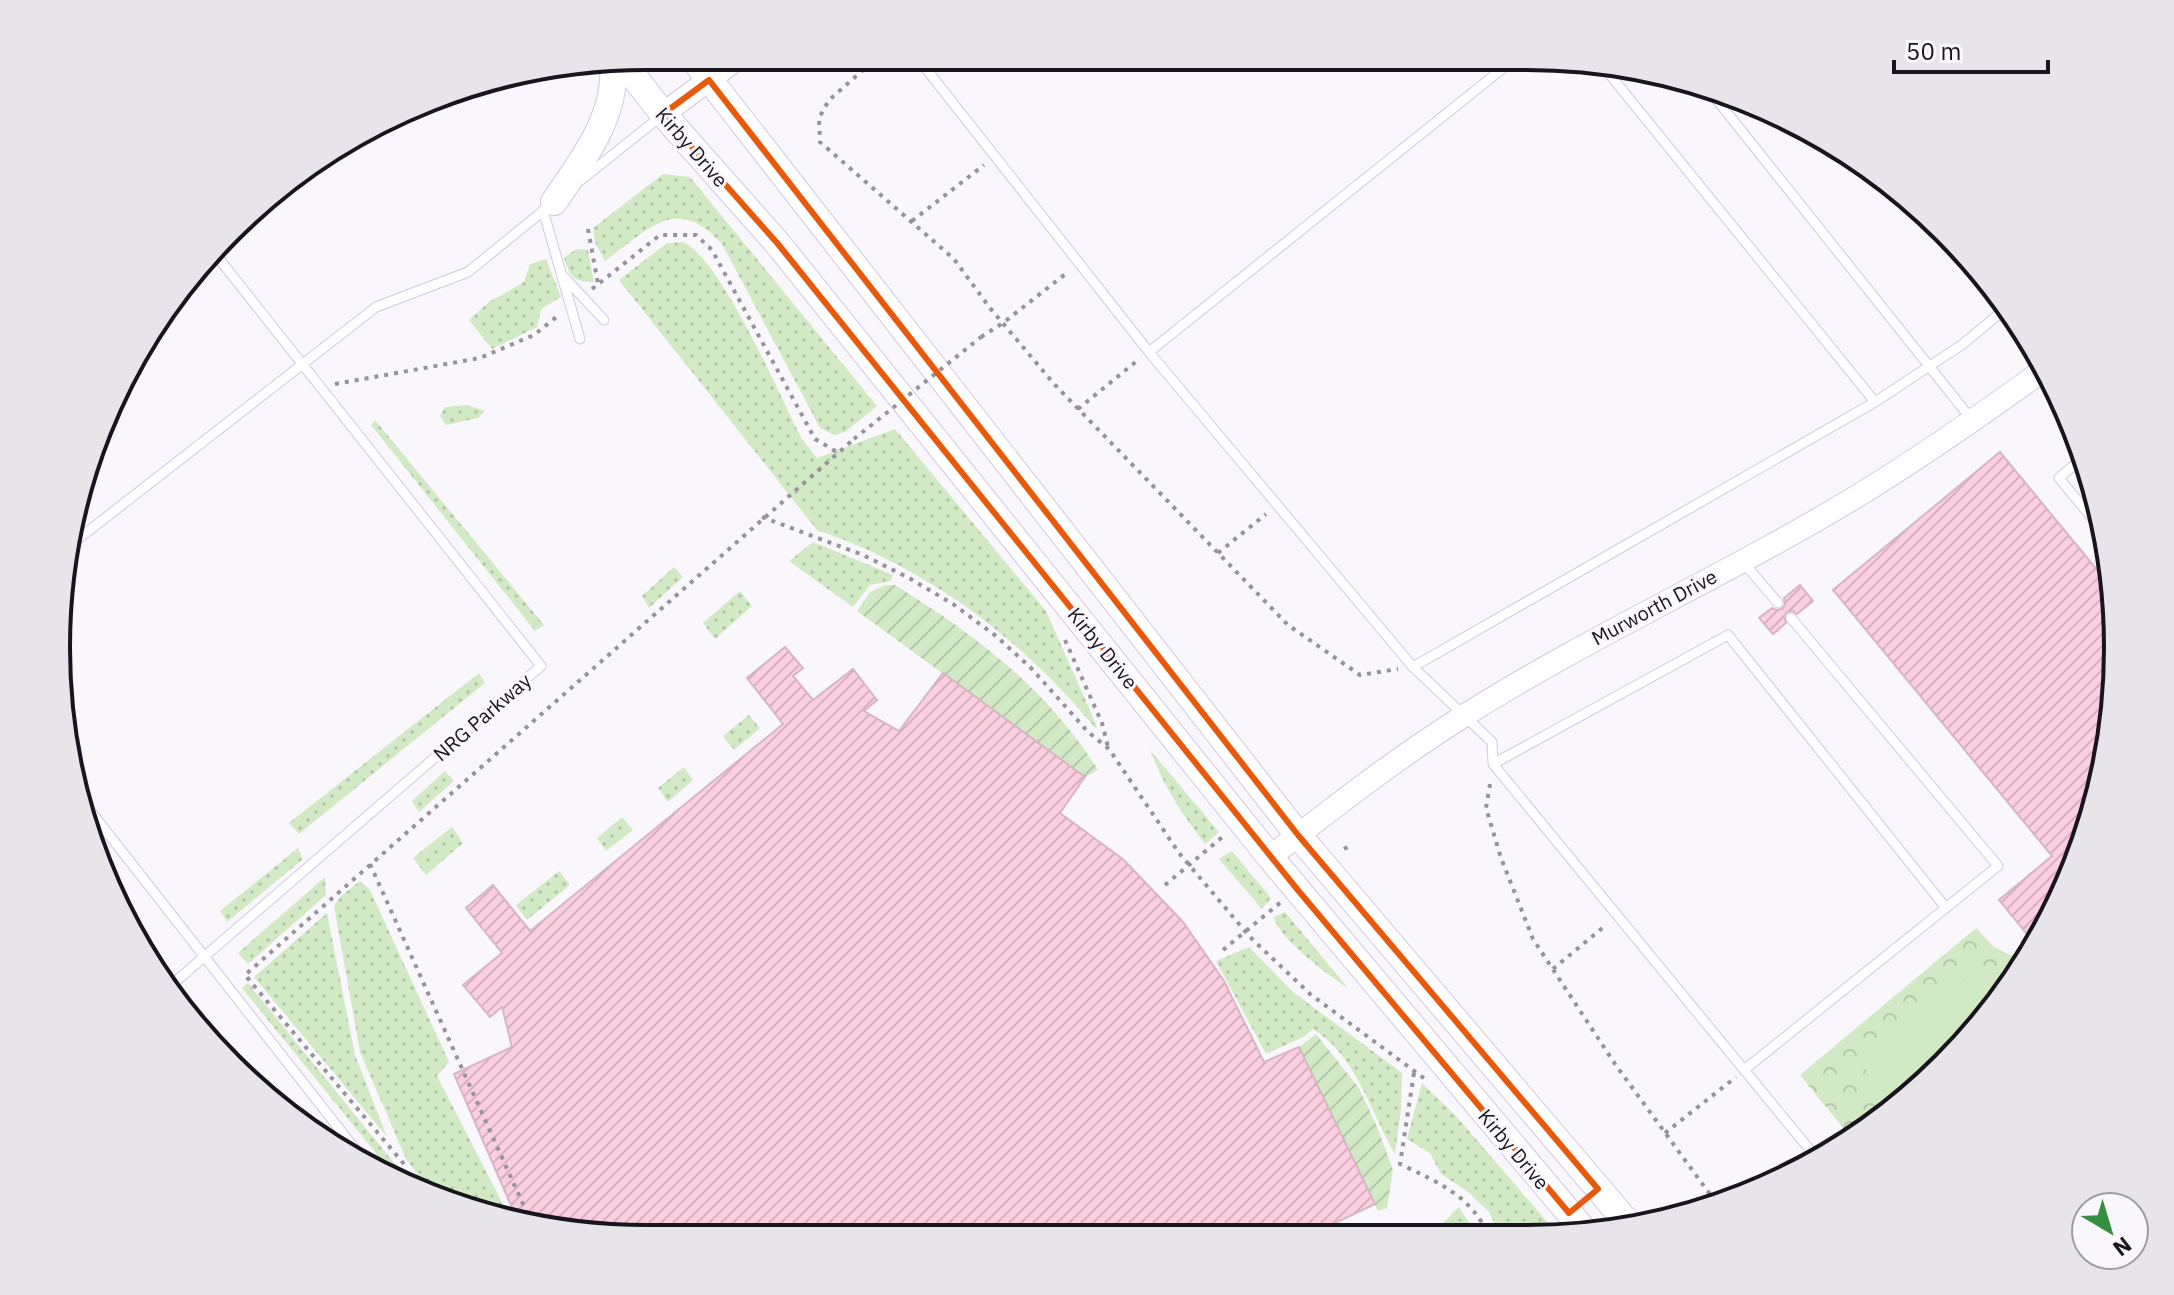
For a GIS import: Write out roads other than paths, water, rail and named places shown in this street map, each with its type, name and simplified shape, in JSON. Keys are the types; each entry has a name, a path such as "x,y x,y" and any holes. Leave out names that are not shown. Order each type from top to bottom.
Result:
{"main road":[{"name":"Kirby Drive","path":"629,70 663,114 778,244 1270,857 1577,1223"},
{"name":"Kirby Drive","path":"702,70 1298,835 1622,1217"},
{"path":"549,206 607,117 615,81 614,71"},
{"path":"1011,533 1042,509"},
{"path":"1569,1213 1598,1189"}],"street":[{"path":"663,114 722,70"},
{"name":"Murworth Drive","path":"1270,857 1400,758 1466,715 1577,649 1857,496 1973,421 2036,376"}],"lane":[{"path":"927,70 1149,352 1413,667 1492,742 1493,764 1810,1150"},
{"path":"1149,352 1501,70"},
{"path":"1611,77 1875,402"},
{"path":"1720,104 1973,421"},
{"path":"81,537 376,307 468,272 663,114"},
{"path":"549,206 562,274 580,339"},
{"path":"220,260 303,364"},
{"path":"562,274 604,320"},
{"path":"1413,667 1875,402 1963,344 1998,315"},
{"name":"NRG Parkway","path":"176,981 541,666 303,364"},
{"path":"2074,465 2059,478 2088,512"},
{"path":"1742,560 1778,603"},
{"path":"1744,1070 1998,866 1791,618"},
{"path":"1493,764 1728,635 1946,908"},
{"path":"97,819 349,1142"}]}
